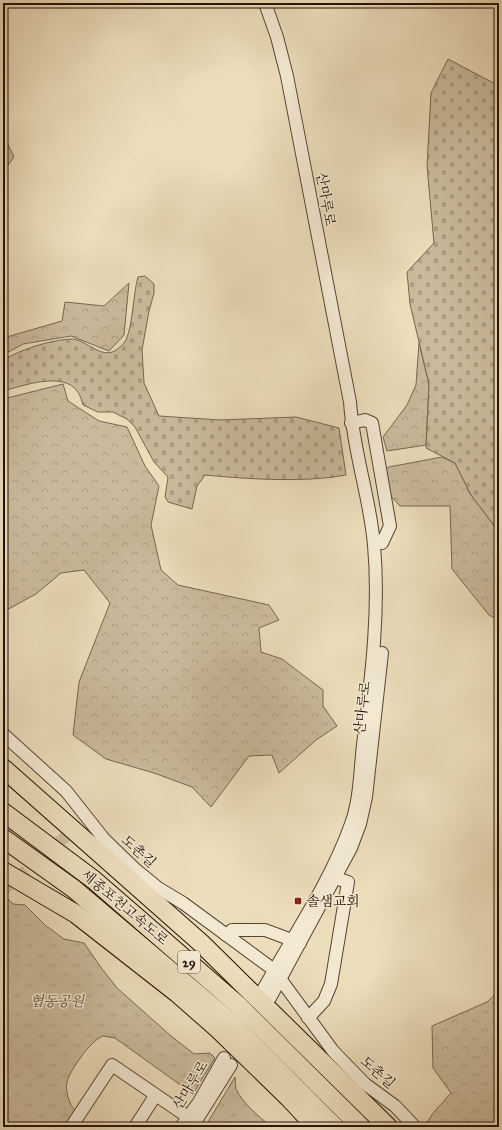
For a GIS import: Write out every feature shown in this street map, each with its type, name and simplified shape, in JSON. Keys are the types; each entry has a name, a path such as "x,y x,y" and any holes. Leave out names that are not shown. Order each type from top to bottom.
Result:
{"highway":[{"path":"3,768 201,943 388,1127"},
{"name":"세종포천고속도로","path":"3,812 94,880 238,1005 361,1127"},
{"name":"세종포천고속도로","path":"3,838 74,890 226,1018 335,1127"},
{"path":"3,871 76,914 177,993 218,1029 290,1098 316,1127"}],"street":[{"name":"산마루로","path":"265,3 277,37 287,76 350,402 382,543 384,588 381,670 366,797 360,824 351,848 332,877 267,994"},
{"name":"산마루로","path":"332,877 352,822 357,795 374,662 376,573 374,543 355,422"},
{"name":"도촌길","path":"3,734 66,790 83,821 136,870 277,975 333,1051 365,1084 395,1106 415,1127"},
{"path":"308,1018 324,1001 331,984 338,951 348,882 332,877"},
{"path":"226,936 232,930 265,930 297,941"},
{"name":"산마루로","path":"187,1124 199,1102 227,1062"},
{"path":"71,1127 112,1065 156,1096 187,1124"},
{"path":"135,1127 156,1096"}],"green space":[{"path":"448,59 499,86 499,532 471,495 455,463 426,448 429,384 410,304 407,272 434,243 427,166 431,93"},
{"path":"3,134 14,157 3,172"},
{"path":"145,276 154,284 154,293 142,350 144,383 159,416 221,420 296,417 339,428 346,475 294,480 205,475 197,486 192,509 168,502 165,497 168,477 154,462 135,427 127,419 113,412 98,412 83,405 77,391 71,385 62,382 42,382 3,391 3,360 19,352 44,344 70,339 83,342 101,352 107,353 120,347 126,341 132,318 138,277"},
{"path":"129,283 124,335 109,351 71,336 23,344 3,355 3,338 62,321 65,302 104,306"},
{"path":"419,343 429,384 426,445 387,451 383,437 407,405 416,385"},
{"path":"63,384 68,401 99,421 127,427 145,466 159,486 151,525 161,570 178,585 269,605 279,620 259,628 261,652 282,659 323,690 323,706 337,726 316,740 279,773 272,755 249,756 211,807 192,787 154,773 106,759 73,735 79,682 110,603 84,570 61,573 36,594 3,612 3,399"},
{"path":"442,457 455,463 471,495 499,532 499,620 489,615 452,569 450,506 400,506 387,492 384,470 389,467"},
{"name":"협동공원","path":"4,895 13,904 25,905 45,925 64,939 84,943 117,988 171,1036 194,1054 210,1053 215,1058 193,1094 115,1038 103,1036 87,1049 69,1077 67,1082 67,1093 71,1105 76,1111 67,1123 59,1127 3,1127"},
{"path":"499,991 499,1127 424,1127 434,1112 451,1093 433,1068 432,1026 487,1002"},
{"path":"235,1077 236,1089 243,1100 271,1127 205,1127"}],"tunnel":[{"path":"3,890 78,826"}],"place":[{"name":"솔샘교회","path":"298,901"}]}
